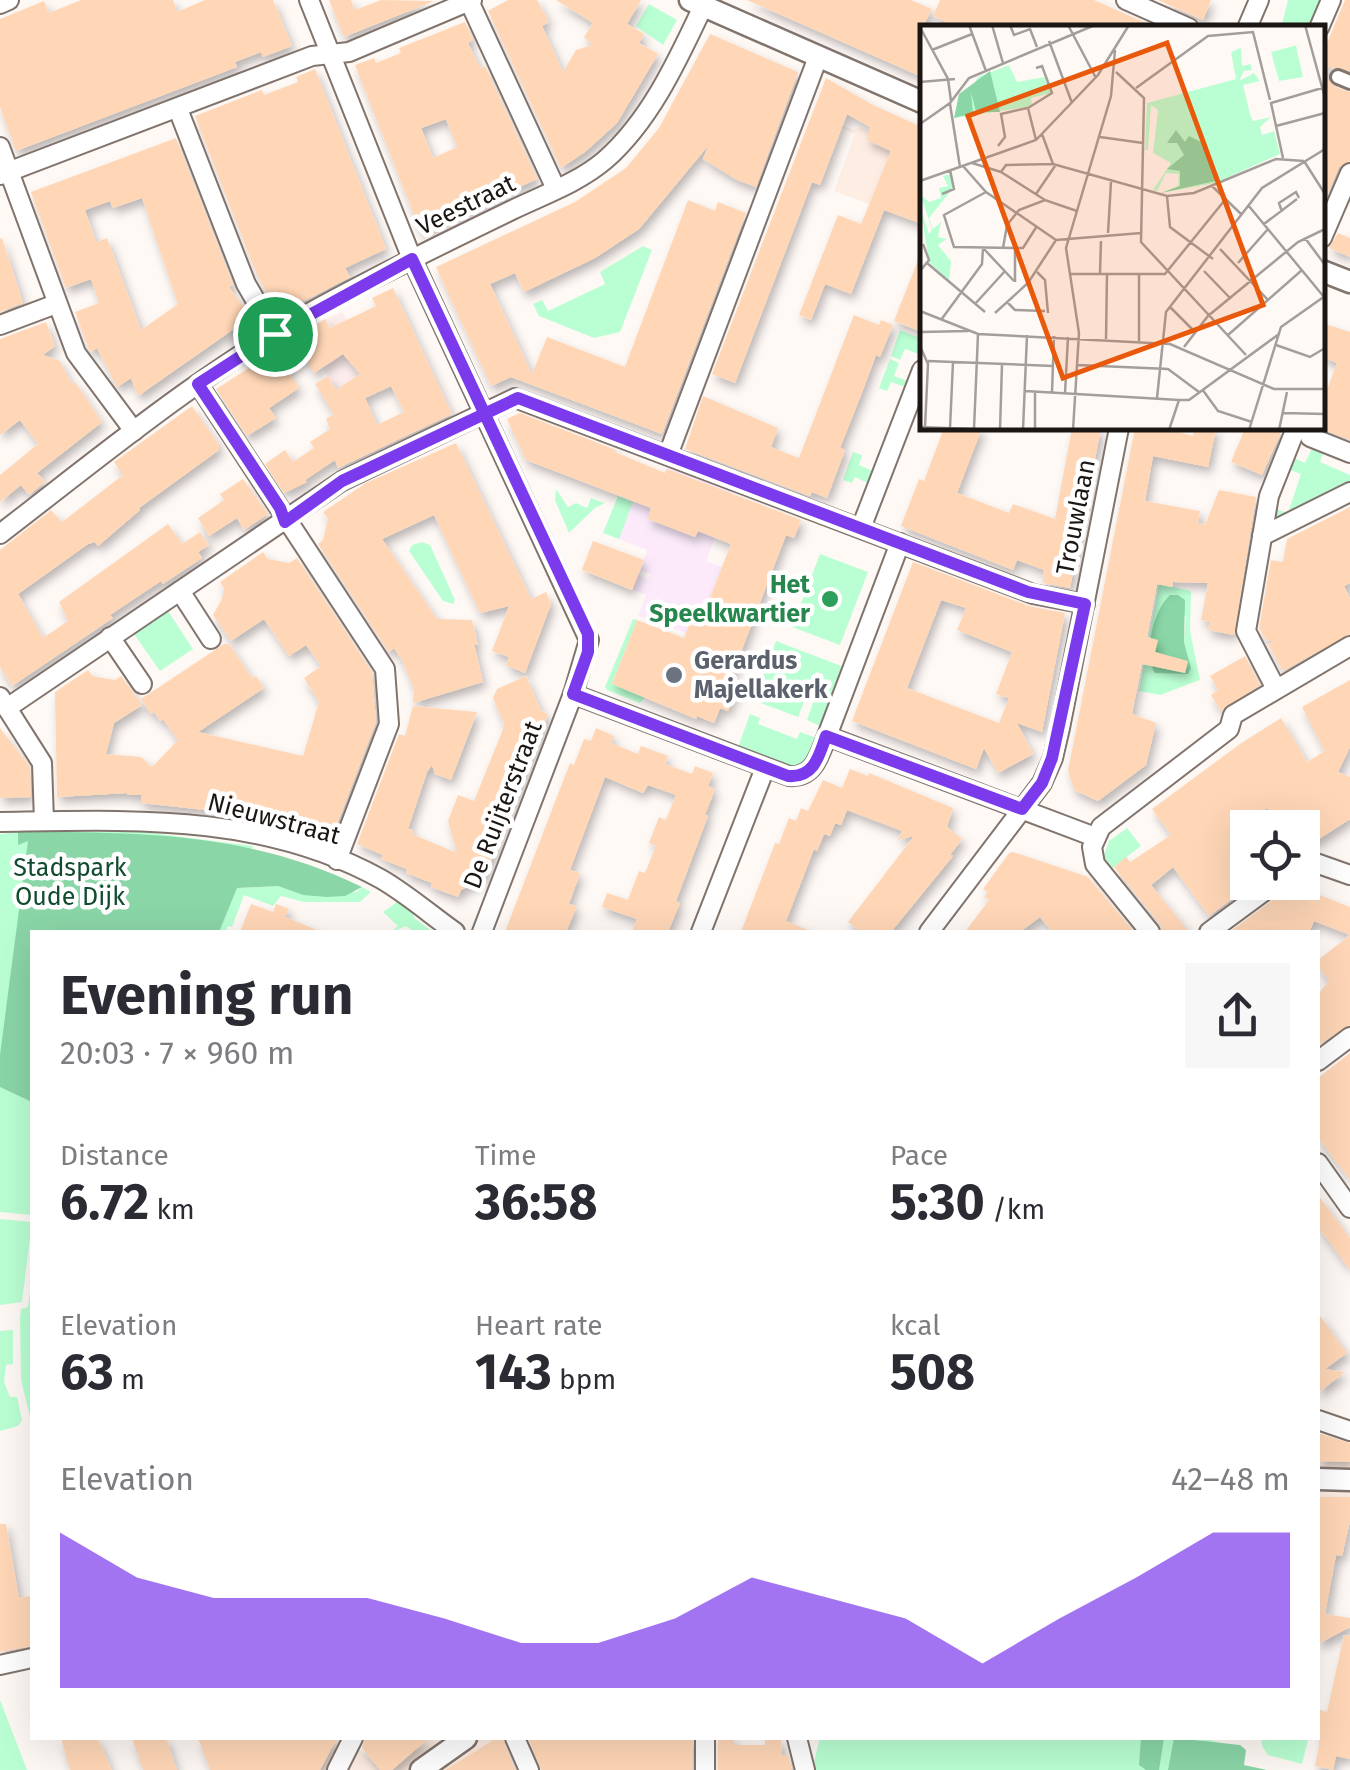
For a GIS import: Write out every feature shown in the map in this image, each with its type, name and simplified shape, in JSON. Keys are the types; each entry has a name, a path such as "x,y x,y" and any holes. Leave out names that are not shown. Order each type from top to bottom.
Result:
{"street":[{"path":"0,4 9,0"},
{"name":"De Ruijterstraat","path":"309,0 412,259 588,634 588,652 483,930"},
{"path":"1126,0 1182,25"},
{"path":"1248,25 1259,0"},
{"path":"1320,25 1331,0"},
{"path":"4,173 312,56 349,52 470,1 556,190"},
{"path":"699,2 920,101"},
{"name":"Veestraat","path":"0,534 198,384 275,334 412,259 590,171 626,137 665,81 699,2"},
{"path":"668,455 818,57"},
{"path":"178,109 246,284 275,334"},
{"path":"0,147 4,173 80,359 134,431"},
{"path":"1325,231 1350,173"},
{"path":"1325,273 1350,282"},
{"path":"0,325 56,304"},
{"path":"861,528 920,375"},
{"path":"198,384 280,508 285,522 378,656 386,675 389,724 337,860"},
{"path":"44,821 42,763 4,703 110,637 342,481 518,398 1028,592 1085,604"},
{"name":"Trouwlaan","path":"931,930 1042,783 1052,758 1119,430"},
{"path":"1276,689 1246,631 1271,490 1303,432 1350,453"},
{"path":"1262,536 1350,492"},
{"path":"573,694 765,768 788,776 804,776 826,736 900,544"},
{"path":"180,591 210,638"},
{"path":"110,637 142,684"},
{"path":"1148,930 1095,864 1095,836 1109,819 1228,729 1233,716 1350,646"},
{"path":"826,736 1095,836"},
{"path":"702,930 765,768"},
{"name":"Nieuwstraat","path":"0,822 204,824 267,838 337,860 380,879 453,930"},
{"path":"1320,864 1350,875"},
{"path":"1212,930 1253,900"},
{"path":"1320,1059 1350,1037"},
{"path":"1320,1166 1350,1208"},
{"path":"1320,1421 1350,1431"},
{"path":"1320,1479 1350,1480"},
{"path":"0,1665 30,1658"},
{"path":"336,1770 352,1740"},
{"path":"421,1770 463,1740"},
{"path":"515,1740 529,1770"},
{"path":"705,1740 705,1770"},
{"path":"798,1740 805,1770"}],"shaded area":[{"path":"881,109 905,120 869,204 834,191 855,134 823,119 868,131"},
{"path":"342,312 382,375 330,409 318,388 330,380 321,365 332,328 325,320"},
{"path":"668,464 734,489 706,561 722,567 708,604 721,620 695,610 686,633 638,616 646,595 632,590 638,575 648,579 651,574 640,570 647,550 603,533 618,496 639,503 647,482 660,486"},
{"path":"1320,1453 1350,1455 1350,1505 1320,1505"},
{"path":"325,1740 347,1740 382,1769 420,1740 504,1740 460,1770 308,1770"}],"green space":[{"path":"1288,0 1322,0 1311,25 1282,25"},
{"path":"649,4 677,20 663,45 636,26"},
{"path":"643,246 652,250 620,332 594,338 539,316 533,304 542,300 548,311 605,284 600,272"},
{"path":"900,330 920,338 920,355 905,349 900,360 891,356"},
{"path":"890,359 899,363 894,376 908,381 905,387 891,382 887,391 879,388"},
{"path":"1314,444 1325,449 1320,462 1350,475 1350,487 1277,519 1273,508 1288,513 1301,474 1287,469 1292,457 1305,463"},
{"path":"853,452 862,455 859,465 873,471 868,483 855,477 852,483 843,480"},
{"path":"556,489 568,507 576,503 587,508 591,498 605,503 569,533 555,500"},
{"path":"618,496 633,502 619,539 603,533"},
{"path":"412,545 430,545 455,600 453,604 443,601 409,551"},
{"name":"Het Speelkwartier","path":"820,554 868,572 840,645 792,627"},
{"path":"1159,584 1191,591 1190,631 1200,680 1160,695 1139,691","holes":["1186,615 1184,642 1189,660 1152,640"]},
{"path":"1170,595 1185,600 1184,642 1191,668 1188,674 1155,673 1152,665 1152,632"},
{"path":"168,611 193,649 160,671 134,634"},
{"path":"633,619 637,620 612,683 646,696 640,703 605,687"},
{"path":"776,641 844,667 822,727 807,720 823,674 816,672 798,717 753,700"},
{"path":"750,714 760,718 758,724 797,739 800,732 817,738 807,762 794,769 737,750"},
{"path":"1127,828 1141,846 1110,870 1104,855 1109,841"},
{"name":"Stadspark Oude Dijk","path":"18,832 193,839 278,855 362,887 345,896 327,897 303,895 278,886 237,888 220,930 30,930 30,1101 0,1087 0,1055 28,841 18,845"},
{"name":"Stadspark Oude Dijk","path":"143,832 253,846 237,888 278,886 303,895 357,892 362,887 371,892 360,902 304,902 281,896 273,906 244,895 232,927 226,930 30,930 30,1215 0,1212 0,834"},
{"path":"397,902 430,930 406,926 393,930 398,926 383,912"},
{"path":"0,1219 30,1222 22,1302 0,1305"},
{"path":"30,1291 30,1417 21,1380 20,1318 21,1309 28,1307"},
{"path":"13,1330 13,1364 6,1365 4,1382 10,1397 17,1397 22,1420 18,1426 0,1431 0,1331"},
{"path":"0,1700 27,1770 0,1770"},
{"path":"820,1740 1209,1740 1226,1744 1244,1766 1254,1770 812,1770"},
{"path":"1141,1740 1164,1740 1159,1770 1146,1770 1139,1765"},
{"path":"1174,1740 1193,1740 1240,1745 1246,1750 1244,1765 1267,1770 1168,1770"},
{"path":"1261,1740 1308,1740 1302,1764 1268,1755"}],"building":[{"path":"81,0 173,0 177,12 205,0 273,0 292,46 263,57 261,52 235,62 237,67 16,151 0,107 0,19 44,1 49,13"},
{"path":"329,0 351,0 355,10 381,0 434,1 344,37"},
{"path":"508,0 537,0 549,22 542,26 563,72 576,50 592,45 584,37 593,23 556,0 641,0 627,24 644,34 639,43 658,54 617,123 561,168 488,11"},
{"path":"747,0 911,0 932,9 920,25 920,76"},
{"path":"940,0 1094,0 1150,25 952,25 933,16"},
{"path":"1158,0 1211,0 1203,20"},
{"path":"1345,0 1350,0 1350,71 1336,67 1328,77 1333,86 1350,92 1350,161 1339,167 1328,193 1325,192 1325,48"},
{"path":"465,22 473,40 468,43 480,68 485,66 537,179 421,233 355,65 374,58 376,63 401,53 399,48","holes":["446,119 457,147 433,158 421,128"]},
{"path":"710,34 798,72 756,187 703,159 708,146 639,229 595,258 524,292 515,273 490,284 532,374 547,337 625,367 688,200 715,211 718,202 746,213 662,434 511,377 491,386 436,267 575,202 626,168 659,128"},
{"path":"315,69 386,249 345,268 350,277 310,298 295,305 291,296 274,306 257,275 195,116 262,90 264,95 298,82 296,77"},
{"path":"826,78 920,126 920,223 884,210 851,294 825,284 811,320 799,315 838,215 861,224 891,151 867,140 870,127 847,114 820,185 812,182 735,383 712,374"},
{"path":"176,138 233,285 229,287 251,317 138,396 131,378 117,387 97,348 91,352 89,349 75,312 99,303 91,279 66,288 31,192","holes":["142,198 178,304 141,330 107,238 96,242 85,210 110,201 113,208"]},
{"path":"1338,233 1350,238 1350,257 1329,248"},
{"path":"0,239 23,303 0,312"},
{"path":"920,255 920,331 894,321"},
{"path":"393,288 452,414 338,468 335,460 307,482 284,493 265,464 285,450 293,462 314,448 310,442 330,429 326,419 334,414 315,384 328,376 336,390 360,374 343,354 314,373 294,339 325,319 330,328 376,306 372,298","holes":["391,386 404,412 377,425 365,398"]},
{"path":"854,315 879,325 881,320 893,325 880,357 876,355 840,448 845,450 827,498 812,492 810,496 685,449 703,396 778,428 771,447 799,458"},
{"path":"46,322 55,346 43,355 60,361 72,385 75,382 102,422 37,473 45,482 29,495 21,485 0,502 0,475 38,444 20,420 0,435 0,339"},
{"path":"1325,324 1350,332 1350,440 1325,430 1325,395 1337,363 1325,358"},
{"path":"274,352 299,388 269,408 276,418 247,436 216,389"},
{"path":"192,406 219,450 139,508 98,546 95,542 88,544 18,594 43,638 68,621 59,602 168,524 182,544 200,532 209,545 198,552 202,558 110,615 113,618 12,686 0,667 0,550 51,510 62,522 123,475 114,462"},
{"path":"520,413 665,473 667,469 801,520 794,538 786,535 744,644 730,682 738,686 728,711 720,708 714,723 612,684 637,620 684,638 695,610 704,613 731,544 698,531 695,537 648,519 651,508 526,460 507,419"},
{"path":"943,430 981,430 957,493 1009,513 1013,504 1055,519 1072,430 1101,430 1070,588 1043,583 1044,570 1017,560 1013,570 901,526 919,479 924,481"},
{"path":"1135,430 1172,430 1193,436 1194,430 1216,430 1208,467 1153,456 1145,501 1200,511 1198,523 1205,525 1219,490 1256,497 1234,635 1208,630 1210,622 1201,620 1208,583 1173,582 1172,587 1157,584 1147,637 1158,640 1155,652 1188,661 1185,673 1142,664 1132,714 1156,723 1146,765 1098,801 1074,790 1068,771"},
{"path":"1244,430 1282,430 1262,475 1231,462"},
{"path":"456,443 531,599 546,592 551,604 525,673 506,665 509,657 492,651 509,606 480,613 434,515 382,539 437,619 472,620 478,645 474,644 483,682 413,703 414,690 403,662 394,648 389,652 318,544 323,540 328,519 323,512 366,483"},
{"path":"243,479 268,514 244,530 237,518 209,536 198,518 224,500 220,494"},
{"path":"1350,507 1350,583 1344,586 1350,599 1350,634 1283,671 1268,644 1273,641 1266,640 1259,628 1271,560 1283,562 1287,539"},
{"path":"593,541 644,560 632,590 582,570"},
{"path":"263,552 268,559 289,563 297,558 372,672 376,722 333,835 313,828 310,835 233,813 141,803 142,795 57,797 55,692 88,670 92,676 103,678 115,680 121,676 142,705 114,723 106,754 141,757 152,767 178,740 141,699 224,644 229,644 252,678 256,676 264,688 198,732 303,756 319,702 304,678 321,666 306,645 289,656 264,619 231,641 213,615 222,599 224,588 220,582"},
{"path":"913,562 1029,606 1065,613 1042,732 1017,723 1033,754 998,773 984,748 976,769 852,721","holes":["941,600 966,608 957,630 1012,652 996,694 1009,698 999,723 907,688"]},
{"path":"1245,656 1260,685 1221,711 1211,695 1218,690 1210,676"},
{"path":"526,676 541,711 548,714 484,879 461,890 458,897 431,887 432,883 406,873 407,869 357,844 399,734 405,736 413,706 477,712 451,780 435,774 432,765 427,772 408,829 457,853 448,821 458,795 474,801 504,724 493,698 497,689"},
{"path":"1350,680 1350,747 1338,772 1350,777 1350,819 1320,838 1320,810 1230,810 1231,900 1209,916 1173,867 1151,885 1187,930 1162,930 1114,867 1126,857 1130,862 1171,835 1152,809 1281,718 1307,762 1325,751 1302,707"},
{"path":"0,728 30,767 31,797 0,798"},
{"path":"596,728 614,736 611,743 638,754 641,746 668,756 665,764 692,774 695,766 713,773 708,786 715,789 705,815 708,816 669,930 633,930 637,919 602,907 607,893 628,900 639,871 645,873 656,846 649,843 659,817 666,820 676,795 648,785 643,793 605,777 570,870 580,873 569,904 577,906 567,930 506,930 570,763 574,765 584,739 591,741"},
{"path":"850,769 953,808 947,827 962,839 950,855 953,856 893,930 858,930 848,922 914,836 898,840 902,831 847,810 841,825 835,823 830,836 824,834 817,851 814,849 786,921 808,930 742,930 775,843 779,844 789,818 796,821 801,808 808,811 823,780 842,788"},
{"path":"1009,853 1088,877 1132,930 1050,930 1040,917 1023,930 966,930 989,900 983,889"},
{"path":"1320,895 1350,907 1350,935 1314,921 1310,930 1232,930 1272,900 1320,900"},
{"path":"251,904 273,912 276,904 289,909 285,917 317,930 241,930"},
{"path":"1350,935 1350,1025 1320,1044 1320,992 1329,981 1320,969 1320,958"},
{"path":"1350,1053 1350,1180 1320,1141 1320,1076"},
{"path":"1320,1198 1350,1238 1350,1270 1320,1230"},
{"path":"1320,1316 1347,1353 1325,1369 1345,1372 1320,1391"},
{"path":"1320,1434 1350,1443 1350,1462 1320,1461"},
{"path":"1320,1497 1350,1497 1350,1521 1342,1556 1336,1555 1325,1614 1350,1618 1350,1627 1320,1643"},
{"path":"0,1524 6,1524 19,1598 30,1596 30,1646 0,1652"},
{"path":"1344,1635 1350,1636 1350,1759 1336,1756 1333,1770 1315,1766 1320,1710 1327,1712"},
{"path":"62,1740 98,1740 112,1770 70,1770"},
{"path":"133,1740 167,1740 177,1770 143,1770"},
{"path":"199,1740 336,1740 320,1770 210,1770"},
{"path":"364,1740 427,1740 392,1770 380,1770 362,1748"},
{"path":"494,1740 504,1740 515,1770 445,1770"},
{"path":"529,1740 693,1740 692,1770 541,1770"},
{"path":"718,1740 734,1740 734,1745 765,1745 765,1740 781,1740 782,1755 788,1755 792,1770 718,1770"}],"tunnel":[{"path":"1325,72 1338,77"}],"place":[{"name":"Het Speelkwartier","path":"830,599"},
{"name":"Gerardus Majellakerk","path":"674,675"}],"route":[{"path":"275,334 198,384 280,508 285,522 342,481 482,414 510,400 518,398 1028,592 1085,604 1057,740 1042,783 1022,809 826,736 811,770 804,776 782,775 573,694 588,652 588,634 482,414 412,259 275,334"}]}
